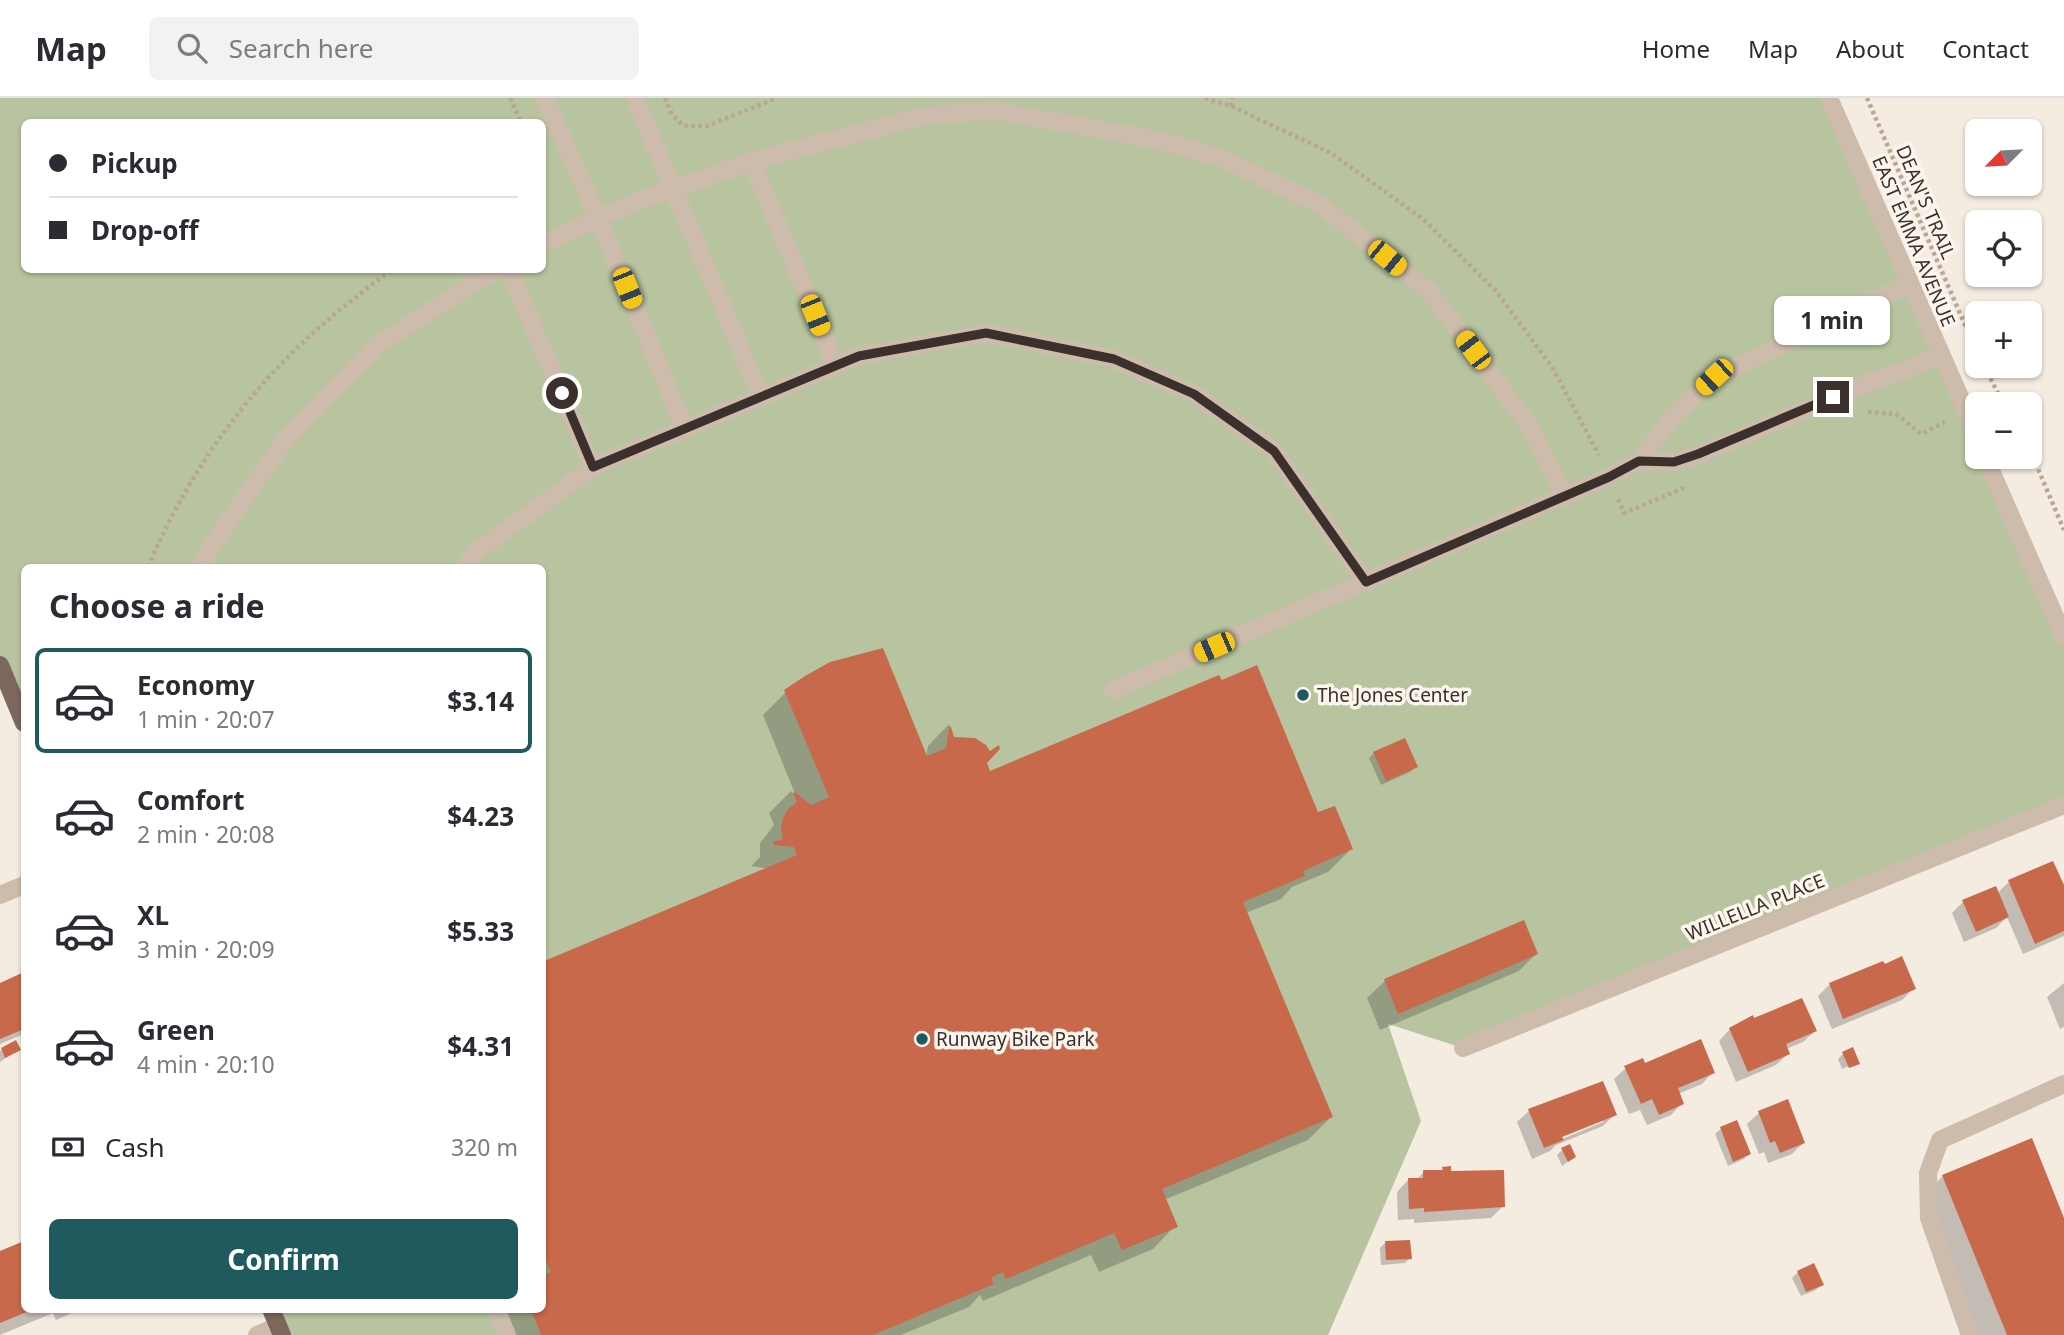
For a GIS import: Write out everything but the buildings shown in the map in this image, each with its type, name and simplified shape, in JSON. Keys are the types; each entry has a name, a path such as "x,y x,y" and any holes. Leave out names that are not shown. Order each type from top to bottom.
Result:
{"main road":[{"path":"0,665 21,716"},
{"path":"273,1313 280,1331"}],"street":[{"path":"545,98 685,429"},
{"path":"635,98 761,397"},
{"name":"EAST EMMA AVENUE","path":"1829,98 1965,410"},
{"path":"546,242 628,205 752,161 927,115 996,111 1158,140 1222,158 1322,206 1430,292 1530,427 1565,496"},
{"path":"752,161 836,366"},
{"path":"202,564 211,545 285,440 377,345 489,273"},
{"path":"510,273 593,467"},
{"path":"1113,690 1609,477 1639,461 1674,415 1714,377 1910,284"},
{"path":"466,564 477,551 593,467 859,356 986,333 1114,359 1194,394 1274,451 1366,582"},
{"path":"1639,461 1674,462 1698,454 1856,388 1941,356"},
{"path":"1991,469 2064,637"},
{"name":"WILLELLA PLACE","path":"1462,1048 2064,805"},
{"path":"0,895 21,886"},
{"path":"1970,1335 1929,1219 1928,1173 1940,1140 2064,1084"},
{"path":"498,1313 507,1335"},
{"path":"257,1335 280,1331"}],"path":[{"path":"510,98 520,119"},
{"path":"665,98 672,115 684,126 707,126 777,98"},
{"path":"1205,98 1231,106 1331,153 1423,219 1496,291 1552,367 1590,436 1625,513 1688,486"},
{"path":"1231,106 1233,98"},
{"name":"DEAN'S TRAIL","path":"1867,98 1965,325"},
{"path":"149,564 166,524 218,438 267,377 323,323 389,273"},
{"path":"1864,411 1896,414 1921,433 1965,412"},
{"path":"2038,469 2064,530"}],"green space":[{"name":"The Jones Center","path":"0,98 1829,98 1965,410 1965,469 1984,469 2064,637 2064,805 1463,1048 1388,1024 1421,1121 1328,1335 282,1335 273,1313 546,1313 546,564 21,564 21,717 0,666"}],"place":[{"name":"The Jones Center","path":"1303,695"},
{"name":"Runway Bike Park","path":"922,1039"}],"route":[{"path":"562,393 593,467 859,356 986,333 1114,359 1194,394 1274,451 1366,582 1609,477 1639,461 1674,462 1833,397"}]}
